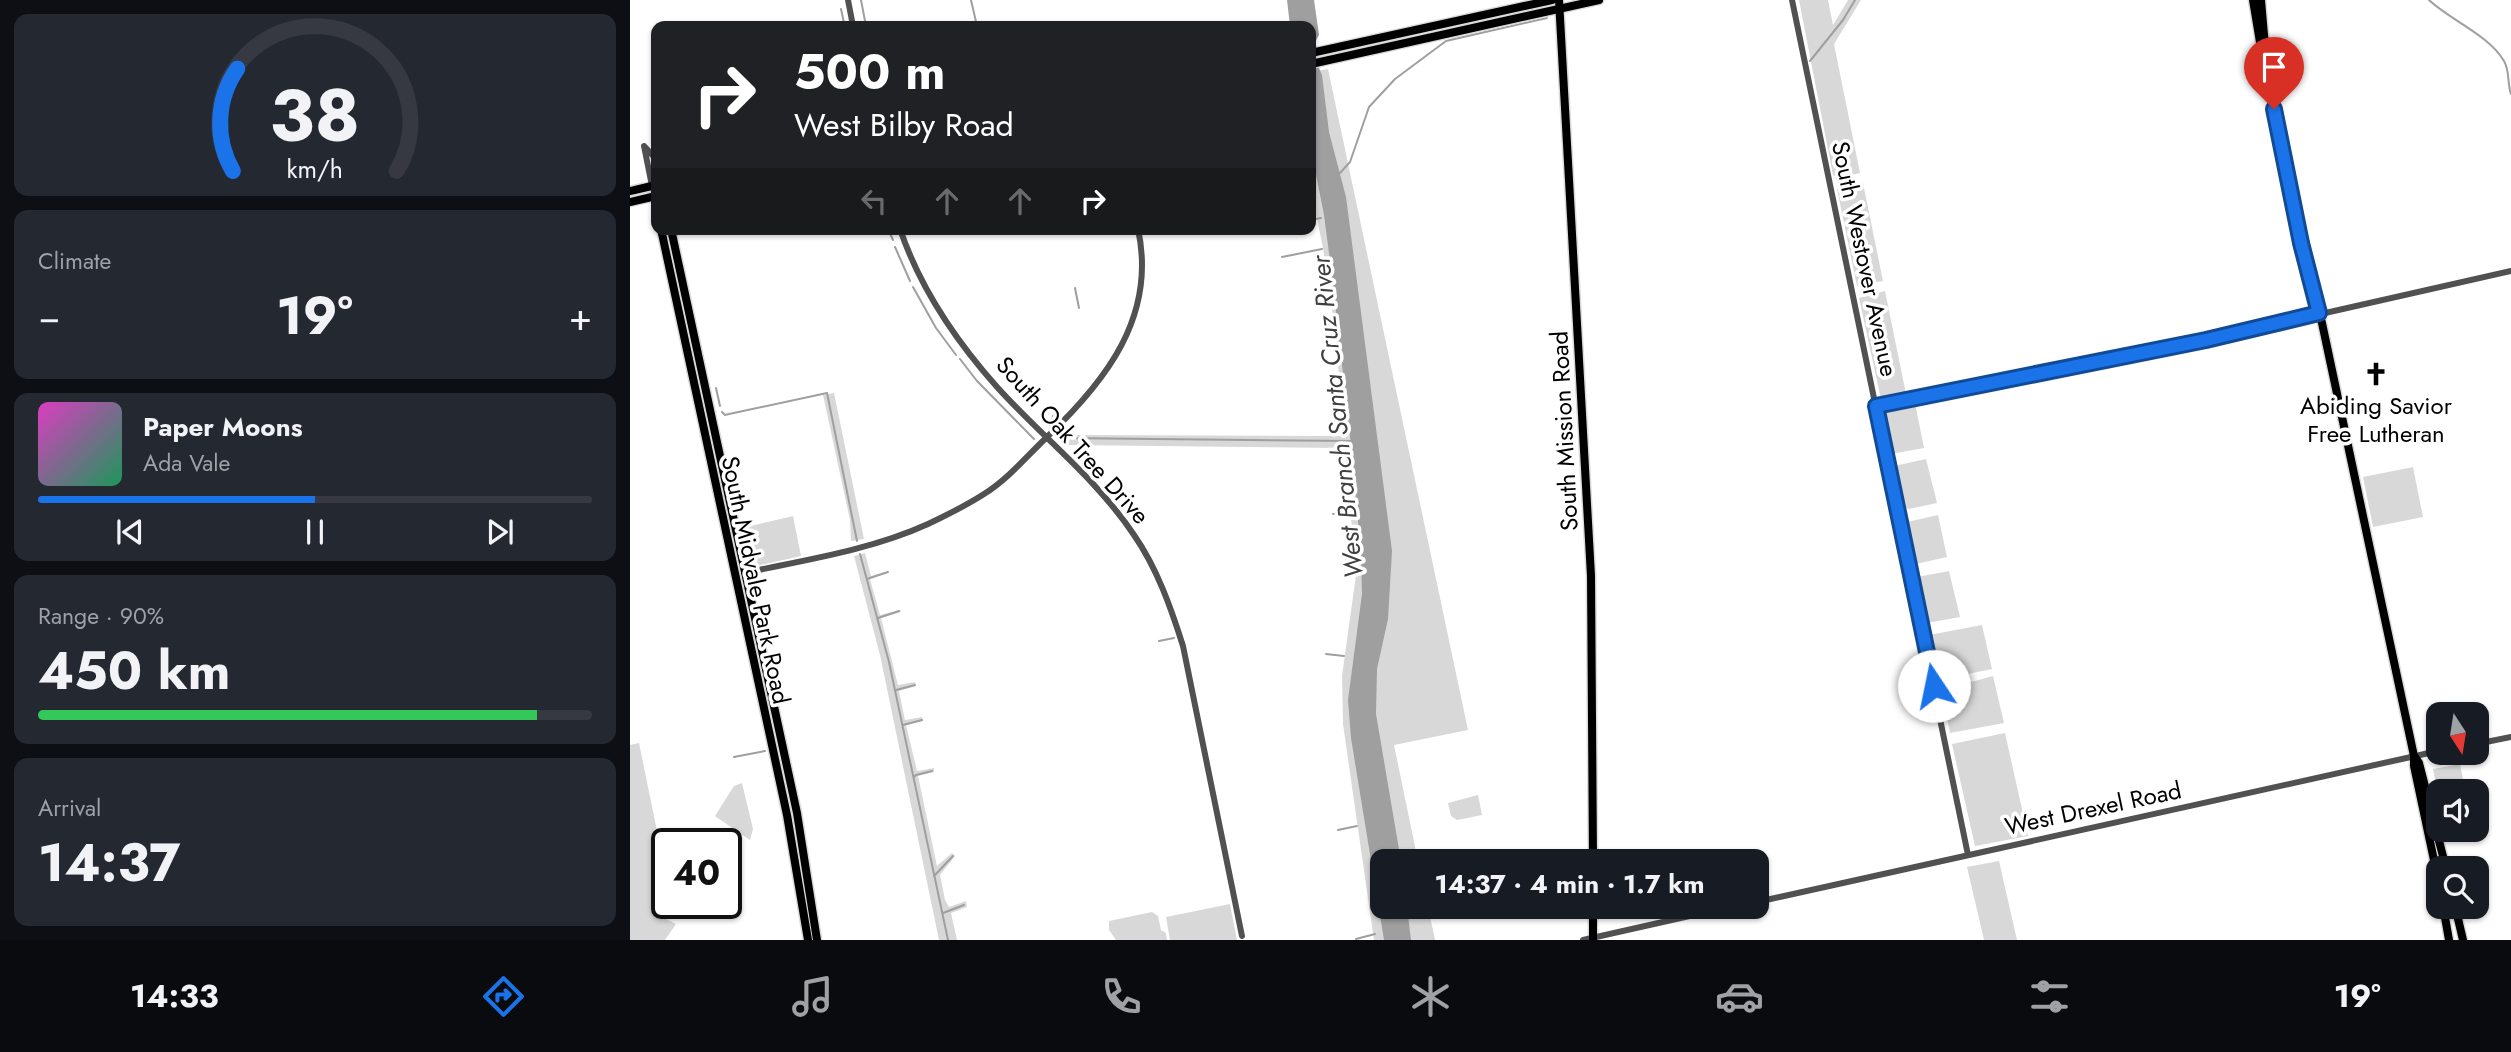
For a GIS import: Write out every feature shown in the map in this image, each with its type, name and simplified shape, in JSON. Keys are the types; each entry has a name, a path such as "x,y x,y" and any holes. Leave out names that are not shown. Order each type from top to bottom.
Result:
{"main road":[{"path":"1316,52 1552,0"},
{"path":"1316,63 1559,4 1599,0"},
{"path":"2253,0 2267,71"},
{"path":"2261,0 2267,71 2301,243 2319,313 2433,856"},
{"name":"South Mission Road","path":"1559,4 1591,576 1593,849"},
{"path":"630,191 651,187"},
{"path":"630,202 651,198"},
{"name":"South Midvale Park Road","path":"662,235 797,813 817,940"},
{"name":"South Midvale Park Road","path":"672,235 787,815 808,940"},
{"path":"2414,756 2420,763 2443,856"},
{"path":"1593,919 1593,939"},
{"path":"2445,919 2449,940"},
{"path":"2458,919 2463,940"}],"street":[{"path":"848,0 852,21"},
{"name":"South Westover Avenue","path":"1792,0 1969,855"},
{"path":"651,154 644,146 651,174"},
{"name":"South Oak Tree Drive","path":"903,235 921,279 955,335 997,387 1085,475 1133,533 1149,558 1174,617 1189,675 1243,939"},
{"path":"740,574 883,542 928,524 985,494 1006,477 1098,384 1134,320 1139,304 1141,260 1139,235"},
{"path":"1876,406 2206,340 2511,271"},
{"path":"2489,741 2511,737"},
{"name":"West Drexel Road","path":"1769,899 2426,754"},
{"path":"1583,940 1678,919"}],"shaded area":[{"name":"West Branch Santa Cruz River","path":"1287,0 1314,0 1319,35 1316,40 1316,21 1289,21"},
{"path":"1799,0 1828,0 1833,25 1848,0 1861,0 1834,44 1860,173 1837,178 1833,175"},
{"name":"West Branch Santa Cruz River","path":"1316,48 1329,132 1346,197 1392,551 1388,619 1377,669 1376,714 1399,849 1370,849 1370,854 1351,738 1348,700 1362,594 1361,555 1332,276 1316,174"},
{"path":"1328,69 1468,730 1394,745 1416,849 1370,849 1370,912 1343,724 1342,676 1356,575 1345,448 1064,445 1060,437 1067,430 1076,435 1345,436 1333,316 1316,214 1316,71"},
{"path":"1863,183 1883,281 1857,286 1837,189"},
{"path":"1885,291 1906,394 1881,399 1859,298"},
{"path":"834,393 864,539 851,541 850,520 823,395"},
{"path":"1915,403 1924,448 1891,454 1882,416 1886,409"},
{"path":"1926,459 1937,503 1909,509 1902,506 1894,466"},
{"path":"2413,467 2423,517 2373,527 2363,477"},
{"path":"1938,515 1947,557 1916,564 1907,522"},
{"path":"793,516 801,556 747,568 738,529"},
{"path":"865,553 871,576 889,571 870,579 880,615 900,610 901,612 881,618 898,685 915,682 916,686 899,691 905,720 922,717 923,721 906,725 917,771 934,768 934,772 918,776 937,866 952,853 955,856 940,875 945,900 949,907 966,901 967,907 951,913 957,940 939,940 880,655 854,556"},
{"path":"1949,571 1960,617 1927,623 1917,577"},
{"path":"1982,625 1992,669 1939,680 1929,635"},
{"path":"1993,676 2004,723 1950,733 1942,690"},
{"path":"2005,733 2028,836 1975,846 1952,744"},
{"path":"639,743 656,828 651,828 651,919 666,919 676,924 665,940 630,940 630,745"},
{"path":"2460,765 2463,779 2435,779 2433,769"},
{"path":"742,783 753,829 750,840 742,835 742,828 732,828 715,816 734,786"},
{"path":"1478,795 1482,815 1457,820 1451,816 1448,803"},
{"path":"1999,861 2017,940 1984,940 1967,867"},
{"path":"1230,904 1237,940 1170,940 1166,917"},
{"path":"1152,912 1158,916 1161,930 1166,933 1167,940 1116,940 1109,930 1109,921"},
{"path":"1371,919 1431,919 1435,940 1374,940"},
{"name":"West Branch Santa Cruz River","path":"1381,919 1408,919 1411,940 1384,940"}],"waterway":[{"path":"861,0 865,21"},
{"path":"971,0 976,21"},
{"path":"1810,61 1843,20 1855,0"},
{"path":"2429,0 2489,43 2497,52 2506,65 2511,94"},
{"path":"841,9 844,21"},
{"path":"1340,173 1350,162 1369,107 1395,79 1446,41 1547,18"},
{"path":"1316,219 1321,218"},
{"path":"891,235 893,240"},
{"path":"895,247 910,281"},
{"path":"1282,257 1322,249"},
{"path":"913,287 936,328 956,355"},
{"path":"1075,288 1079,308"},
{"path":"960,359 977,381 1034,439"},
{"path":"716,388 720,406"},
{"path":"722,412 725,415 827,393 857,541"},
{"path":"1051,424 1057,412"},
{"path":"1059,438 1352,441"},
{"path":"1333,514 1350,512"},
{"path":"860,554 889,662 948,940"},
{"path":"867,579 888,572"},
{"path":"878,618 899,611"},
{"path":"1159,641 1174,638"},
{"path":"1326,654 1344,656"},
{"path":"896,690 915,685"},
{"path":"903,725 922,720"},
{"path":"734,757 765,751"},
{"path":"914,777 932,771"},
{"path":"1338,830 1357,826"},
{"path":"934,876 953,856"},
{"path":"943,913 964,905"},
{"path":"1356,939 1375,934"}],"place":[{"name":"Abiding Savior Free Lutheran","path":"2376,374"}],"route":[{"path":"1934,686 1876,406 2206,340 2319,313 2301,243 2274,109"}]}
